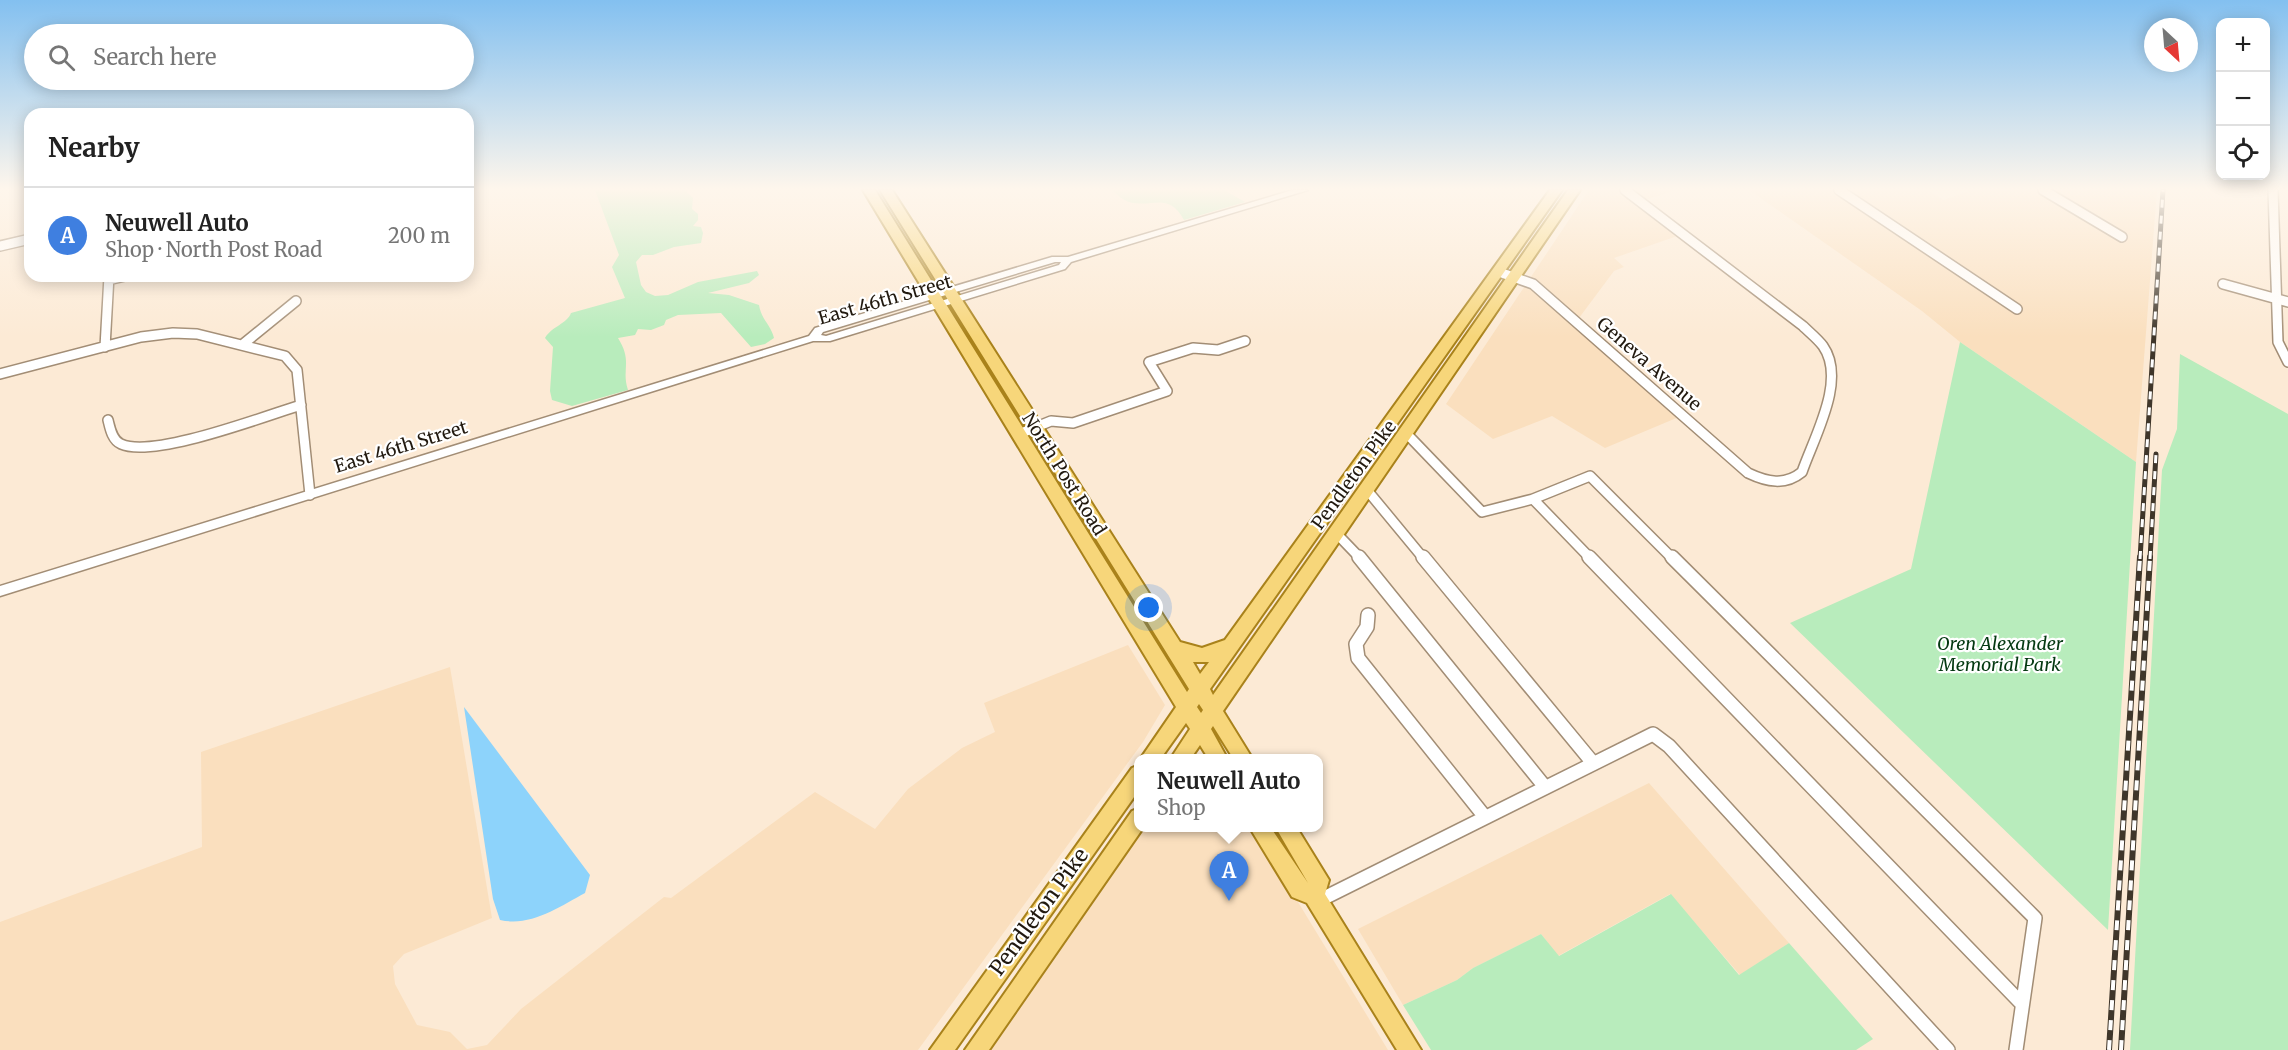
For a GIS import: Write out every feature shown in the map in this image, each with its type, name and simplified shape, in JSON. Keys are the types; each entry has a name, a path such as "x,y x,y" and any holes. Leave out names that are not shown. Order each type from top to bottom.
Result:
{"main road":[{"name":"North Post Road","path":"903,239 1035,427 1240,754"},
{"name":"North Post Road","path":"913,239 1019,434 1215,754"},
{"name":"Pendleton Pike","path":"1184,754 1406,433 1527,239"},
{"name":"Pendleton Pike","path":"1154,754 1535,239"},
{"path":"1173,648 1197,657 1219,651 1234,643"},
{"name":"Pendleton Pike","path":"941,1050 1134,781"},
{"name":"Pendleton Pike","path":"976,1050 1134,824"},
{"path":"1263,832 1299,890 1316,898 1410,1050"},
{"path":"1289,832 1319,880 1316,898"}],"street":[{"name":"East 46th Street","path":"0,591 813,338 826,339 944,297 1062,267 1068,260 1138,239"},
{"name":"Geneva Avenue","path":"1507,274 1540,290 1745,470 1758,478 1777,482 1794,479 1802,472 1832,388 1831,363 1817,339 1800,323 1689,239"},
{"path":"1913,239 2018,309"},
{"path":"2275,239 2278,342 2288,362"},
{"path":"0,246 24,240"},
{"path":"105,347 108,282"},
{"path":"2223,284 2288,302"},
{"path":"242,345 296,301"},
{"path":"0,374 150,335 182,332 279,354 292,361 297,370 310,495"},
{"path":"1019,434 1061,420 1073,423 1167,391 1149,362 1193,348 1218,350 1245,341"},
{"path":"108,420 113,436 122,444 151,447 301,405"},
{"path":"1406,433 1482,512 1533,499 1590,477 2035,918 2016,1050"},
{"path":"1366,490 1593,763"},
{"path":"1533,499 2022,1004"},
{"path":"1336,533 1387,591 1545,787"},
{"path":"1368,615 1367,627 1356,644 1358,658 1485,817"},
{"path":"1316,898 1653,734 1670,746 1948,1050"}],"shaded area":[{"path":"1556,239 1669,239 1614,258 1624,267 1614,271 1579,318 1686,414 1605,448 1552,416 1493,439 1446,404"},
{"path":"1819,239 2153,239 2136,462 1960,342 1922,311"},
{"path":"1128,645 1165,705 1143,742 918,1050 0,1050 0,922 202,847 201,752 450,667 492,918 404,954 393,966 395,984 417,1025 450,1032 467,1049 487,1045 521,1009 664,897 671,898 815,792 875,829 908,789 962,748 995,732 984,703"},
{"path":"1649,783 1789,943 1740,975 1670,894 1558,956 1541,934 1473,968 1457,980 1403,1005 1358,929"},
{"path":"1142,832 1255,832 1388,1050 990,1050"}],"green space":[{"path":"613,239 702,239 701,243 674,247 653,255 642,255 636,262 641,285 646,292 655,296 668,295 698,282 757,271 759,275 749,283 708,293 729,295 759,305 774,338 765,344 751,347 721,313 678,315 666,320 664,325 651,330 638,329 635,335 618,338 625,353 628,390 572,406 552,400 550,391 553,347 545,338 571,313 625,298 612,267 619,255"},
{"name":"Oren Alexander Memorial Park","path":"1960,342 2136,462 2108,930 1790,623 1911,569"},
{"path":"2180,354 2288,414 2288,1050 2130,1050 2162,470 2177,429"},
{"path":"1671,894 1739,975 1789,943 1873,1039 1856,1050 1431,1050 1403,1005 1457,980 1473,968 1541,934 1559,956"}],"water":[{"path":"464,707 590,875 585,893 555,910 523,921 500,920 493,899"}],"railway":[{"path":"2140,559 2160,239"},
{"path":"2150,559 2156,454"},
{"path":"2109,1050 2140,557"},
{"path":"2121,1050 2150,557"}],"place":[{"name":"Neuwell Auto","path":"1229,901"}]}
